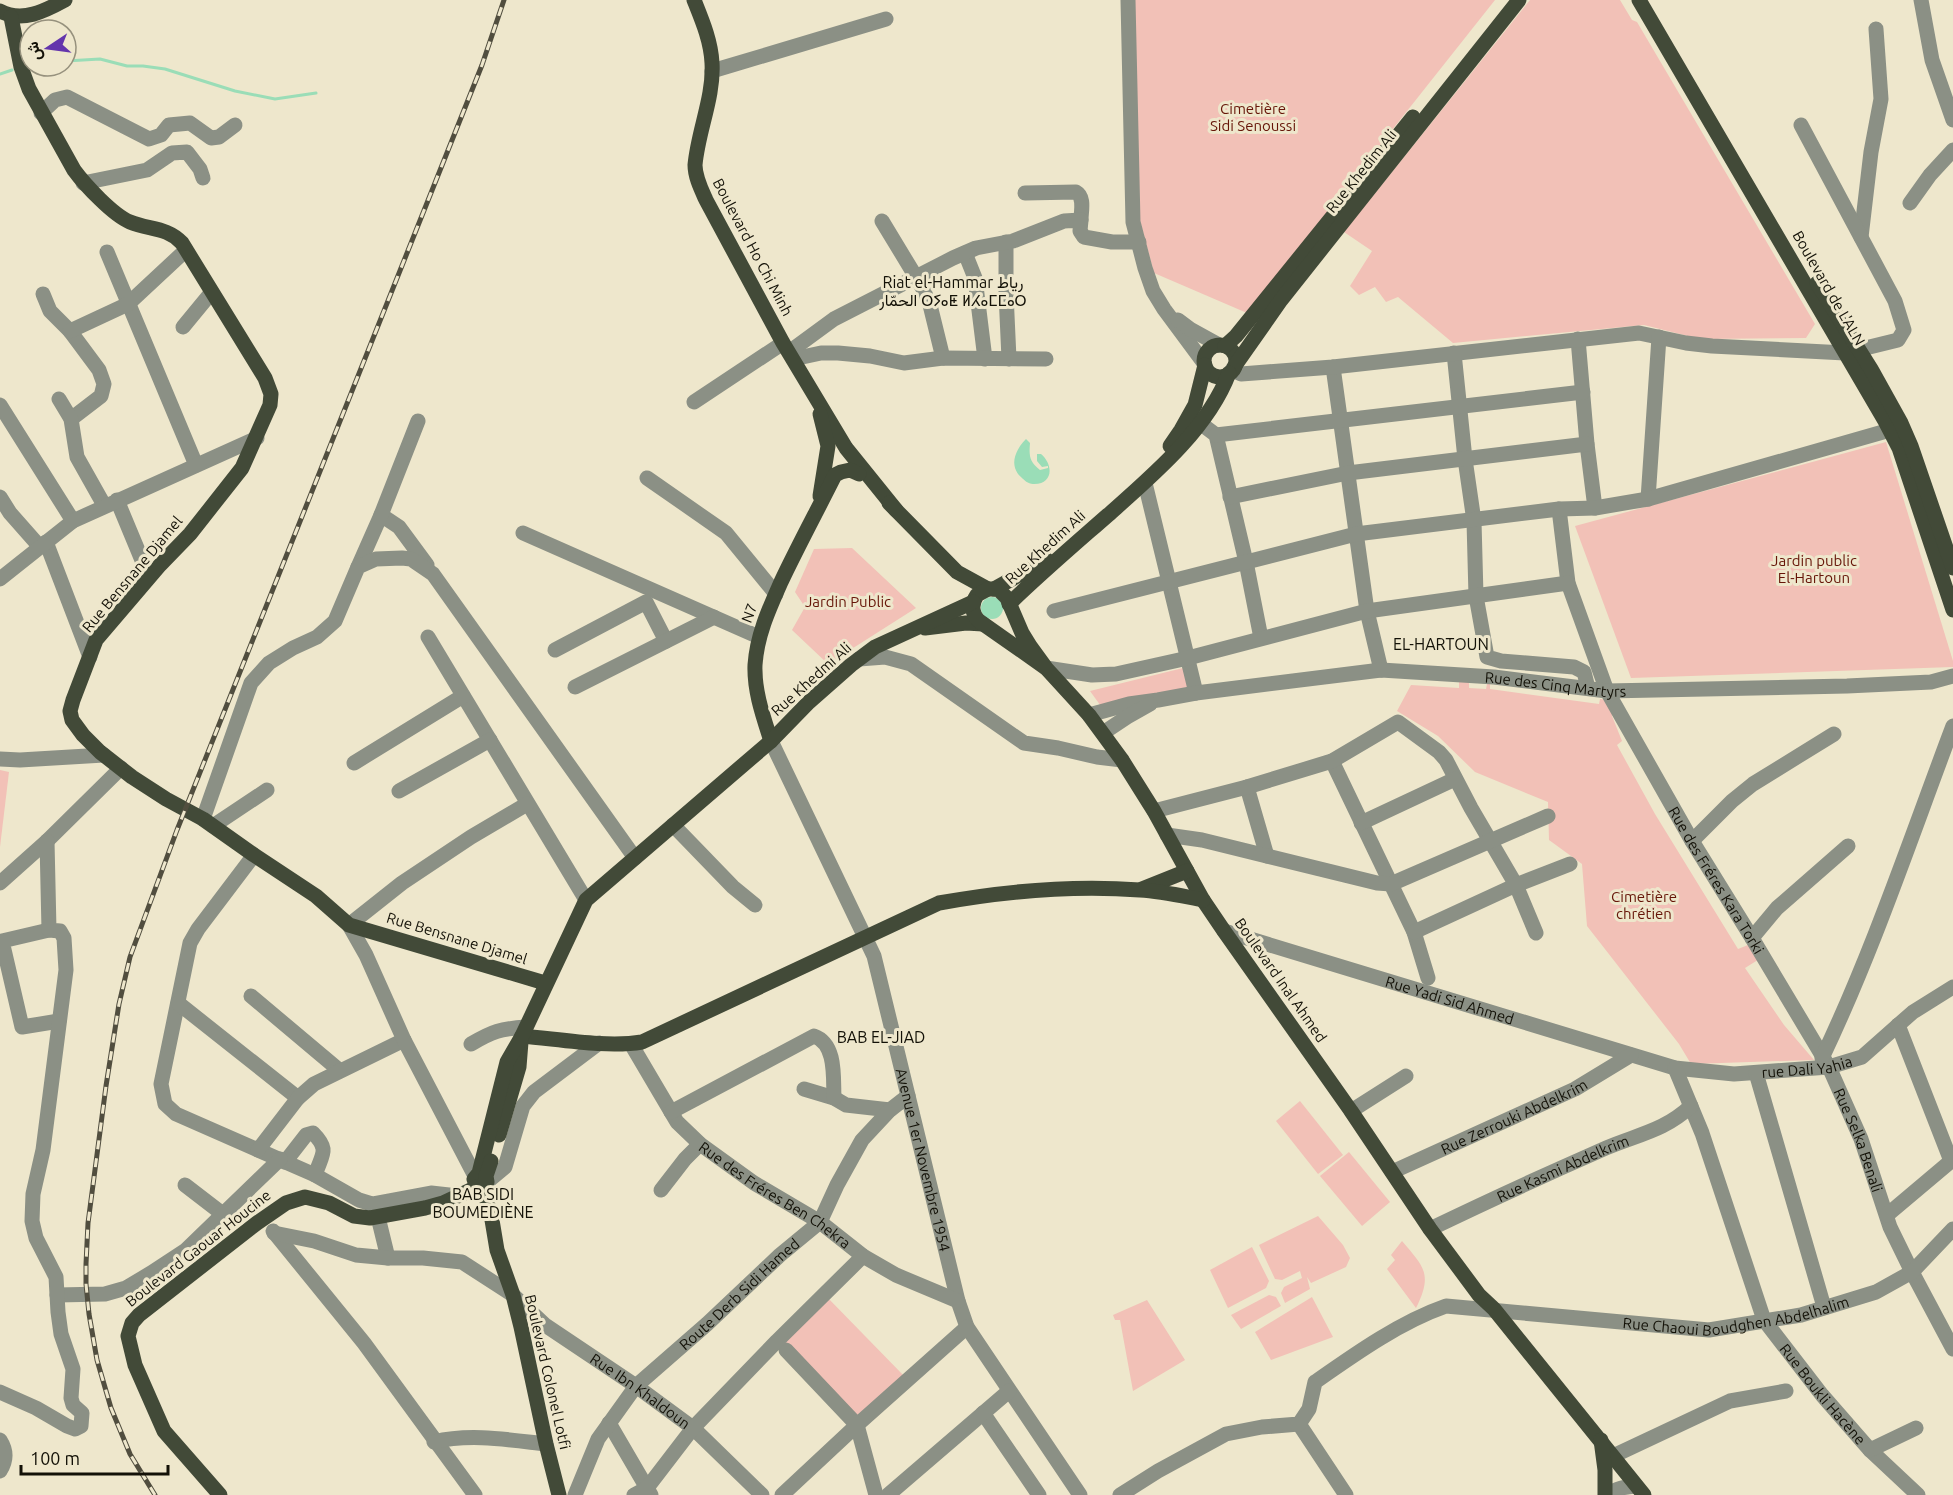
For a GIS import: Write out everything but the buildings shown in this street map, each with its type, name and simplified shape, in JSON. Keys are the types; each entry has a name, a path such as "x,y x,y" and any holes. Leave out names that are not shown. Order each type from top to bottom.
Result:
{"main road":[{"path":"5,14 42,13 65,0"},
{"name":"Boulevard Ho Chi Minh","path":"694,0 705,27 712,62 710,88 695,166 698,183 843,450"},
{"name":"Rue Khedim Ali","path":"1222,346 1236,336 1507,0"},
{"name":"Rue Khedim Ali","path":"1009,604 1145,483 1181,446 1200,423 1230,374 1281,300 1519,0"},
{"name":"Boulevard de L'ALN","path":"1639,0 1852,351"},
{"name":"Boulevard de L'ALN","path":"1651,0 1852,351 1899,448 1953,610"},
{"name":"Rue Bensnane Djamel","path":"5,14 21,67 41,113 83,183 119,215 130,222 171,234 186,250 268,384 271,394 270,405 242,468 190,534 149,577 96,640 70,711 76,727 104,755 121,768 166,799 208,822 316,896 349,925 545,984"},
{"path":"1222,346 1234,354 1230,374 1215,376 1204,364 1204,358 1209,349 1222,346"},
{"path":"1852,351 1901,423 1953,568"},
{"name":"Rue Khedim Ali","path":"991,589 1030,569 1055,552 1132,484 1167,449 1195,405 1204,364"},
{"path":"815,396 828,446 819,505"},
{"path":"819,505 834,460 843,450"},
{"path":"843,450 859,474 957,572 973,601 973,613 979,621 1046,668"},
{"path":"843,450 896,510"},
{"path":"819,505 835,476 850,470 859,474"},
{"name":"N7","path":"771,741 758,702 755,667 759,637 776,594 819,505"},
{"path":"957,572 1004,594 1022,633 1046,668"},
{"path":"973,601 982,591 991,589"},
{"name":"Rue Khedmi Ali","path":"586,900 771,741 809,702 859,659 875,647 973,601"},
{"path":"984,625 992,626 1002,621 1006,617 1009,604"},
{"name":"Rue Khedmi Ali","path":"910,630 966,623 984,625"},
{"name":"Boulevard Inal Ahmed","path":"1046,668 1089,715 1122,760 1154,811 1203,900 1351,1111 1430,1229 1479,1295 1494,1309 1640,1491"},
{"path":"1141,890 1187,871"},
{"path":"524,1031 599,1043 642,1042 939,903 991,894 1055,888 1141,890 1203,900"},
{"path":"481,1180 507,1062 586,900"},
{"name":"Boulevard Gaouar Houcine","path":"220,1495 164,1431 135,1365 128,1336 132,1323 139,1315 286,1203 305,1197 329,1203 354,1216 370,1218 443,1203 481,1180"},
{"name":"Boulevard Colonel Lotfi","path":"481,1180 492,1220 497,1250 513,1295 559,1495"},
{"path":"1601,1440 1606,1495"}],"street":[{"path":"1128,0 1133,222 1153,291 1204,364"},
{"path":"1921,0 1932,60 1953,120"},
{"path":"712,71 886,19"},
{"path":"1861,237 1870,160 1881,99 1876,28"},
{"path":"41,113 55,100 67,97 149,139 161,135 169,125 190,123 211,138 219,137 235,125"},
{"path":"1230,374 1333,367 1639,333 1712,346 1852,351 1898,340 1904,330 1895,302 1801,125"},
{"path":"1910,202 1953,150"},
{"path":"83,183 147,170 172,153 187,152 200,169 203,178"},
{"path":"1025,193 1076,192 1081,199 1080,231 1084,237 1112,242 1139,242"},
{"path":"694,402 788,352 834,319 965,253 976,248 1006,242 1064,221 1081,220"},
{"path":"882,221 917,276 930,305 943,358"},
{"path":"1006,242 1005,293 1008,359"},
{"path":"70,331 128,303 186,250"},
{"path":"107,252 196,465"},
{"path":"965,253 975,278 985,359"},
{"path":"183,327 211,293"},
{"path":"43,294 50,311 70,331 99,370 104,384 101,396 71,419"},
{"path":"1164,309 1190,329 1222,346"},
{"path":"1648,499 1659,337"},
{"path":"1578,339 1595,508"},
{"path":"788,352 870,356 904,363 943,358 1046,359"},
{"path":"1454,353 1474,520 1476,596 1487,657 1501,661 1574,667 1584,672 1588,688"},
{"path":"1333,367 1367,611 1381,670"},
{"path":"1216,435 1582,392"},
{"path":"59,399 71,419 77,457 110,502 149,577"},
{"path":"0,405 73,521"},
{"path":"208,822 252,683 269,663 293,648 318,637 335,621 381,515 418,421"},
{"path":"1200,423 1216,435 1262,638"},
{"path":"1054,611 1168,584 1356,534 1559,509 1595,508 1648,499 1890,430"},
{"path":"0,579 73,521 110,502 257,438"},
{"path":"1230,497 1348,473 1587,444"},
{"path":"647,478 726,533 776,594"},
{"path":"1145,483 1196,693"},
{"path":"0,497 10,513 43,544 90,657"},
{"name":"Rue des Fréres Kara Torki","path":"1559,509 1568,583 1607,691 1692,841 1825,1063"},
{"path":"381,515 399,527 635,858"},
{"path":"523,533 649,596 714,617 759,637"},
{"path":"358,567 376,559 402,558 411,559 433,574"},
{"path":"1046,668 1108,675 1188,658 1367,611 1568,583"},
{"path":"649,596 666,641"},
{"path":"555,650 649,596"},
{"path":"575,687 714,617"},
{"path":"428,637 586,900"},
{"path":"859,659 885,657 911,664 1024,743 1122,760"},
{"name":"Rue des Cinq Martyrs","path":"1158,700 1196,693 1381,670 1494,677 1607,691 1858,686 1931,681 1953,676"},
{"path":"354,763 463,696"},
{"path":"1058,748 1085,747 1094,743 1134,712 1158,700"},
{"path":"1089,715 1129,704 1158,700"},
{"path":"1154,811 1247,787 1332,761 1398,722 1439,752 1446,760 1516,885 1536,933"},
{"path":"1825,1063 1953,726"},
{"path":"1692,841 1732,801 1754,784 1834,734"},
{"path":"399,791 490,740"},
{"name":"Avenue 1er Novembre 1954","path":"771,741 874,956 957,1301 967,1327 1080,1495"},
{"path":"0,759 104,755"},
{"path":"1332,761 1414,932 1428,978"},
{"path":"0,883 47,841 121,768"},
{"path":"1361,823 1455,779"},
{"path":"1247,787 1267,856"},
{"path":"208,822 267,790"},
{"path":"527,804 471,837 402,883 349,925 366,955 404,1040 481,1180 505,1167 524,1106 534,1092 599,1043"},
{"path":"1167,835 1202,840 1377,883 1391,884 1548,816"},
{"path":"673,825 733,887 755,905"},
{"path":"47,841 49,930"},
{"path":"1752,938 1777,908 1848,846"},
{"path":"254,855 190,943 161,1084 165,1104 176,1114 315,1175 359,1200 372,1204 431,1193 458,1196"},
{"path":"1414,932 1516,885 1570,864"},
{"path":"0,1392 36,1408 67,1426 75,1429 81,1426 81,1413 73,1405 71,1398 73,1369 62,1334 56,1277 36,1238 32,1221 33,1194 44,1150 66,970 64,938 60,931 49,930 2,941 22,1027 59,1021"},
{"name":"Rue Yadi Sid Ahmed","path":"1224,931 1675,1068"},
{"name":"rue Dali Yahia","path":"1675,1068 1734,1074 1756,1073 1862,1057 1913,1012 1953,987"},
{"path":"251,996 339,1071"},
{"path":"178,1003 298,1098"},
{"path":"1887,1215 1952,1163 1898,1025"},
{"path":"471,1044 491,1032 503,1029 524,1031"},
{"path":"671,1112 814,1036 819,1038 828,1049 831,1058 834,1098"},
{"path":"258,1150 298,1098 314,1084 404,1040"},
{"name":"Rue des Fréres Ben Chekra","path":"631,1044 677,1122 700,1144 754,1183 820,1222 863,1256 896,1275 957,1301"},
{"name":"Rue Zerrouki Abdelkrim","path":"1392,1172 1575,1089 1631,1055"},
{"name":"Rue Selka Benali","path":"1825,1063 1861,1139 1890,1227 1953,1349"},
{"name":"Rue Boukli Hacène","path":"1675,1068 1702,1133 1764,1320 1822,1395 1870,1450 1918,1495"},
{"path":"1756,1073 1824,1307"},
{"path":"1351,1111 1406,1076"},
{"path":"804,1089 834,1098 846,1105 890,1110"},
{"name":"Route Derb Sidi Hamed","path":"575,1495 598,1438 636,1386 707,1324 780,1255 820,1222 862,1140 890,1110 909,1096"},
{"name":"Rue Kasmi Abdelkrim","path":"1430,1229 1608,1147 1666,1125 1678,1119 1691,1106"},
{"path":"57,1295 105,1294 126,1288 186,1250 282,1160 306,1134 313,1133 323,1143 324,1149 315,1175"},
{"path":"661,1190 700,1144"},
{"path":"184,1185 224,1215"},
{"path":"378,1217 388,1258"},
{"path":"263,1219 364,1343 474,1495"},
{"name":"Rue Chaoui Boudghen Abdelhalim","path":"1299,1424 1309,1409 1315,1382 1422,1314 1446,1306 1709,1330 1801,1315 1876,1292 1912,1272 1953,1229"},
{"name":"Rue Ibn Khaldoun","path":"274,1233 314,1241 356,1255 462,1262 513,1295 545,1325 636,1386 693,1428 762,1495"},
{"path":"609,1423 644,1493 693,1428 863,1256"},
{"path":"782,1495 967,1327"},
{"path":"786,1350 857,1425 876,1495"},
{"path":"888,1495 1009,1390"},
{"path":"1613,1456 1730,1401 1786,1391"},
{"path":"984,1413 1038,1495"},
{"path":"1120,1495 1226,1434 1262,1427 1299,1424 1346,1495"},
{"path":"1870,1450 1916,1428"},
{"path":"434,1442 450,1438 512,1440 546,1444"},
{"path":"0,1440 5,1448 5,1463 0,1471"},
{"path":"1606,1495 1622,1487 1640,1491"}],"green space":[{"name":"Cimetière Sidi Senoussi","path":"1134,0 1495,0 1247,313 1154,273 1140,221"},
{"path":"1530,0 1620,0 1632,20 1637,22 1815,324 1806,338 1700,339 1644,325 1453,343 1398,297 1386,302 1375,287 1359,295 1350,286 1372,251 1344,232"},
{"name":"Jardin public El-Hartoun","path":"1886,442 1953,667 1631,678 1575,526"},
{"name":"Jardin Public","path":"852,548 916,608 828,664 792,630 805,607 795,592 814,549"},
{"path":"1183,668 1188,687 1103,709 1090,691"},
{"name":"Cimetière chrétien","path":"1469,678 1469,688 1486,689 1487,684 1490,684 1490,689 1599,704 1600,699 1608,700 1622,741 1617,745 1655,814 1738,949 1748,945 1761,958 1745,968 1784,1025 1814,1060 1691,1064 1679,1044 1587,926 1582,864 1549,840 1548,802 1475,772 1438,736 1397,711 1411,685 1459,688 1459,679"},
{"path":"0,770 9,772 0,847"},
{"path":"1300,1101 1343,1155 1318,1174 1276,1121"},
{"path":"1349,1152 1390,1202 1362,1226 1320,1176"},
{"path":"1318,1216 1343,1245 1350,1258 1346,1267 1311,1283 1307,1277 1310,1289 1285,1303 1281,1293 1284,1287 1302,1278 1300,1271 1282,1280 1275,1279 1259,1245"},
{"path":"1402,1241 1424,1272 1424,1287 1416,1308 1387,1269 1395,1260 1391,1255"},
{"path":"1252,1247 1269,1281 1266,1288 1228,1308 1210,1270"},
{"path":"825,1295 905,1377 853,1426 775,1344"},
{"path":"1269,1295 1276,1297 1281,1306 1241,1329 1231,1315"},
{"path":"1312,1297 1333,1337 1271,1360 1255,1332"},
{"path":"1147,1300 1185,1360 1133,1391 1120,1320 1115,1320 1113,1315"}],"shaded area":[{"path":"1026,439 1030,443 1030,455 1034,464 1040,470 1048,468 1048,466 1042,467 1037,461 1037,454 1041,454 1048,463 1049,474 1048,478 1040,483 1026,482 1015,467 1015,457 1019,447"},
{"path":"992,597 1000,600 1003,608 1000,616 992,619 984,616 981,608 984,600"}],"waterway":[{"path":"78,60 100,59 127,66 165,69 235,91 275,99 316,93"},
{"path":"0,74 12,70"}],"railway":[{"path":"155,1495 130,1454 111,1408 97,1360 86,1284 88,1223 119,1004 130,957 177,830 482,65 504,0"}],"district":[{"name":"Riat el-Hammar رياط الحمّار ⵔⵢⴰⵟ ⵍⵃⴰⵎⵎⴰⵔ","path":"953,291"},
{"name":"EL-HARTOUN","path":"1441,644"},
{"name":"BAB EL-JIAD","path":"881,1037"},
{"name":"BAB SIDI BOUMEDIÈNE","path":"483,1203"}]}
